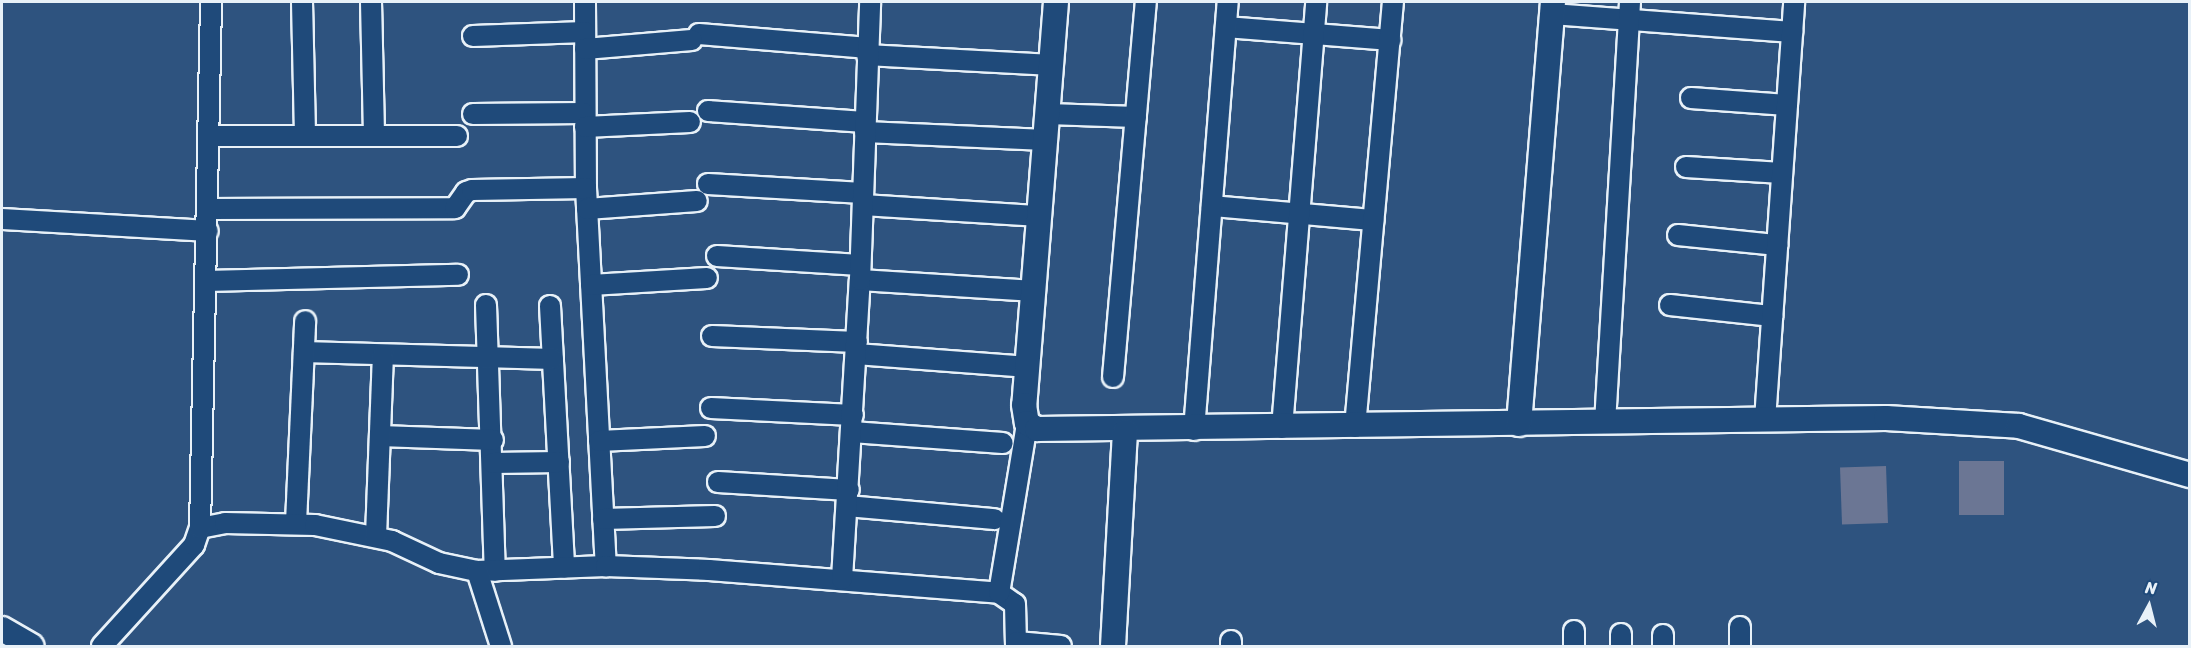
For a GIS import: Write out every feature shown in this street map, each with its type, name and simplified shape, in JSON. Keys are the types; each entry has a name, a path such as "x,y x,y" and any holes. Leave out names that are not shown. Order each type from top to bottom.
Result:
{"street":[{"path":"102,646 194,544 200,528 211,136 211,2"},
{"path":"302,2 304,136"},
{"path":"371,2 374,136"},
{"path":"585,2 586,188 606,566"},
{"path":"842,579 860,273 870,2"},
{"path":"999,593 1027,423 1029,367 1056,2"},
{"path":"1113,377 1146,2"},
{"path":"1194,430 1228,2"},
{"path":"1282,428 1316,2"},
{"path":"1355,427 1393,2"},
{"path":"1605,423 1630,2"},
{"path":"1765,420 1794,2"},
{"path":"1519,424 1552,8 1629,21 1792,32"},
{"path":"1226,27 1390,40"},
{"path":"473,36 585,41 695,37 1052,65"},
{"path":"1691,98 1787,105"},
{"path":"708,111 865,127 1046,140"},
{"path":"472,114 585,120 690,122"},
{"path":"1048,114 1136,117"},
{"path":"211,136 457,136"},
{"path":"1686,167 1782,173"},
{"path":"708,184 1040,216"},
{"path":"209,209 455,208 466,192 472,190 586,188"},
{"path":"587,209 697,201"},
{"path":"1212,206 1373,220"},
{"path":"2,219 208,231"},
{"path":"1678,235 1777,245"},
{"path":"717,256 1035,291"},
{"path":"206,280 458,275"},
{"path":"591,285 706,278"},
{"path":"486,305 491,357 493,440 486,571 501,646"},
{"path":"1670,305 1772,316"},
{"path":"550,306 564,568"},
{"path":"296,523 305,321"},
{"path":"712,336 856,348 1029,367"},
{"path":"304,352 553,359"},
{"path":"376,536 383,355"},
{"path":"711,408 1003,443"},
{"path":"1027,423 1050,432 1886,418 2019,426 2190,474"},
{"path":"1113,646 1125,431"},
{"path":"380,436 493,440"},
{"path":"599,441 705,436"},
{"path":"493,463 559,462"},
{"path":"718,482 994,519"},
{"path":"603,519 715,516"},
{"path":"200,528 225,522 296,523 376,536 439,563 486,571 606,566 842,579 999,593 1015,604 1017,644 1061,646"},
{"path":"1740,627 1740,646"},
{"path":"2,629 31,646"}],"building":[{"path":"1959,461 2004,461 2004,515 1959,515"},
{"path":"1886,466 1888,523 1842,525 1840,468"}]}
